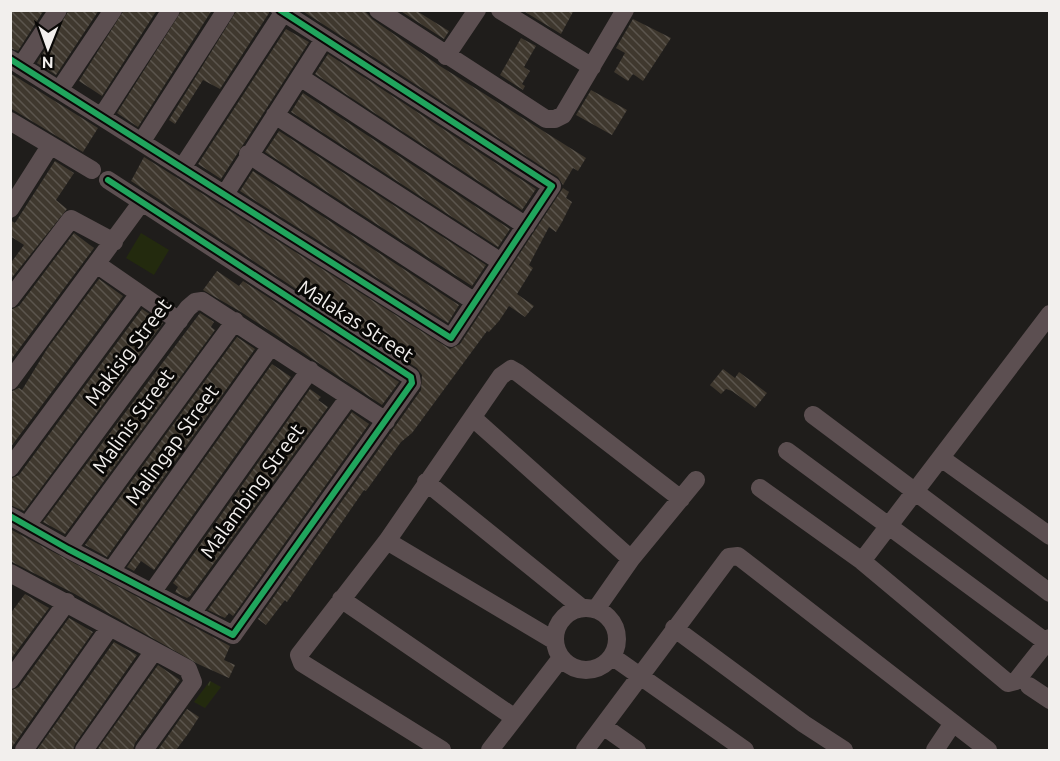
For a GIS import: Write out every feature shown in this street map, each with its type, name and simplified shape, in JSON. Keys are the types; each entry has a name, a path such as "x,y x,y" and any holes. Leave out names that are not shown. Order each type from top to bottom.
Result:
{"street":[{"path":"58,10 16,63 60,89 182,168 451,338 552,186 282,12 182,168"},
{"path":"60,89 113,10"},
{"path":"102,116 171,10"},
{"path":"142,141 226,10"},
{"path":"378,10 546,119 555,120 563,115 625,10"},
{"path":"446,56 477,10"},
{"path":"500,10 592,67"},
{"path":"225,194 248,154 324,39"},
{"path":"300,77 526,226"},
{"path":"275,115 501,262"},
{"path":"10,121 50,146 10,209"},
{"name":"Malakas Street","path":"50,146 92,170 96,167 106,169 108,180 411,377 410,390 233,635 192,613"},
{"path":"248,154 475,302"},
{"path":"10,381 98,265 141,202"},
{"path":"10,299 70,219 114,242"},
{"path":"98,265 138,295 179,321"},
{"path":"10,468 138,295"},
{"name":"Makisig Street","path":"28,524 188,308 195,302 202,302 235,321 386,421"},
{"path":"862,561 1050,314"},
{"name":"Malinis Street","path":"68,549 235,321"},
{"name":"Malingap Street","path":"111,571 271,346"},
{"path":"442,750 302,663 299,655 387,541 501,376 511,369 681,499"},
{"path":"153,591 310,370"},
{"name":"Malambing Street","path":"192,613 350,397"},
{"path":"813,415 1050,593"},
{"path":"473,418 631,559"},
{"path":"760,488 862,561 1008,683 1016,681 1048,640 787,451"},
{"path":"941,458 1050,536"},
{"path":"490,750 515,718 558,649 559,622 565,615 589,608 696,480"},
{"path":"387,541 558,649 577,669 597,669 613,657 617,648 616,629 612,620 589,608 426,482"},
{"path":"10,516 28,524 68,549 192,613"},
{"path":"585,750 729,557 738,556 988,750"},
{"path":"11,576 67,602 188,669 193,679 144,750"},
{"path":"341,599 515,718"},
{"path":"10,680 67,602"},
{"path":"24,750 110,627"},
{"path":"674,628 804,724 844,750"},
{"path":"84,750 154,651"},
{"path":"613,657 745,750"},
{"path":"1029,686 1050,700"},
{"path":"935,750 953,723"},
{"path":"603,726 637,750"}],"green space":[{"path":"141,233 169,250 154,275 126,258"},
{"path":"210,681 221,687 205,708 194,702"}],"building":[{"path":"10,10 44,10 18,51 10,48"},
{"path":"69,10 99,10 56,75 37,63"},
{"path":"124,10 157,10 102,96 79,81"},
{"path":"182,10 212,10 138,127 117,113"},
{"path":"237,10 269,10 269,13 220,89 203,80 175,124 169,120"},
{"path":"301,10 364,10 372,19 440,66 586,158 578,171 573,168 563,185 558,177"},
{"path":"399,10 415,10 449,31 444,39"},
{"path":"522,10 574,10 561,34"},
{"path":"633,19 671,38 643,81 633,74 628,81 614,72 625,53 616,48"},
{"path":"286,29 309,42 221,179 198,164"},
{"path":"521,38 536,46 524,67 530,71 522,84 525,86 523,90 500,75"},
{"path":"328,54 536,189 522,210 315,74"},
{"path":"10,73 98,128 83,152 10,108"},
{"path":"591,90 627,110 612,135 576,115"},
{"path":"303,93 510,229 498,247 291,112"},
{"path":"279,131 486,265 472,286 265,152"},
{"path":"144,157 450,349 460,344 563,188 569,192 566,198 572,202 556,232 549,227 529,265 533,268 517,294 534,306 525,317 509,306 499,321 489,332 487,331 412,433 401,442 366,491 364,490 287,602 285,600 266,625 258,619 421,390 422,375 417,368 131,181"},
{"path":"55,161 74,173 56,200 67,209 10,280 10,264 24,245 10,236 10,220 15,223"},
{"path":"253,171 459,305 448,323 240,191"},
{"path":"74,233 94,248 10,361 10,310 19,306"},
{"path":"217,271 239,286 243,281 399,382 382,405 241,312 203,290"},
{"path":"99,279 123,296 10,448 10,392 19,388 22,390 47,349"},
{"path":"142,309 163,323 24,511 10,505 10,479 19,475"},
{"path":"200,313 214,322 211,327 215,330 65,534 43,522"},
{"path":"237,337 255,349 107,557 85,545"},
{"path":"272,364 291,377 154,570 141,561 134,571 127,567"},
{"path":"723,369 735,378 739,372 767,393 755,408 732,391 726,389 721,394 710,385"},
{"path":"310,389 321,397 318,400 328,407 190,596 187,598 175,592 178,587 173,583"},
{"path":"352,412 369,424 233,616 229,613 225,618 208,610"},
{"path":"10,529 230,646 224,660 235,665 229,678 198,664 73,593 10,561"},
{"path":"25,594 49,608 10,660 10,614"},
{"path":"69,618 93,632 10,750 10,691 19,687"},
{"path":"114,642 137,655 73,750 37,750"},
{"path":"158,665 180,680 135,743 133,750 97,750"},
{"path":"187,709 199,717 188,734 176,750 158,750"}],"cycle path":[{"path":"10,59 451,338 552,186 280,10"},
{"path":"10,516 68,549 233,635 412,383 411,377 108,180"}]}
